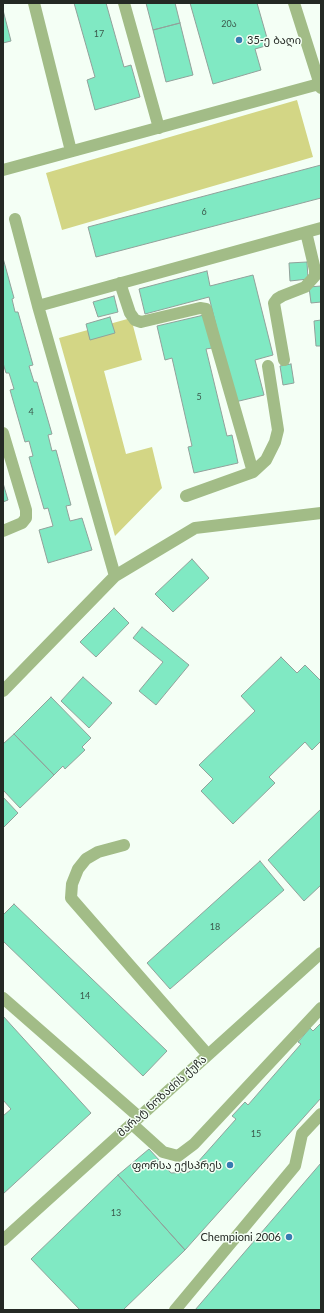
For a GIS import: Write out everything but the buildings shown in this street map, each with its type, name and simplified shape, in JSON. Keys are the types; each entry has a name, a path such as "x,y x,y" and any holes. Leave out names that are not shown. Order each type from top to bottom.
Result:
{"street":[{"path":"34,3 71,151"},
{"path":"124,3 159,128"},
{"path":"3,170 159,128 319,80 294,3"},
{"path":"15,218 38,306 115,576"},
{"path":"38,306 321,228"},
{"path":"284,360 274,304 277,299 282,296 305,287 315,276 315,270 306,232"},
{"path":"120,283 130,313 135,320 141,322 200,308 206,309 253,472"},
{"path":"186,496 253,472 266,460 275,442 278,430 268,366"},
{"path":"3,433 26,510 26,518 22,523 3,531"},
{"path":"3,691 115,576 195,528 321,513"},
{"path":"124,845 98,852 86,859 78,869 72,884 71,898 208,1055"},
{"name":"მარატ ნოზაძის ქუჩა","path":"3,1240 321,953"},
{"path":"3,998 136,1120 163,1152 178,1156 194,1144 321,1008"},
{"path":"175,1310 296,1166 302,1134 321,1114"}],"green space":[{"path":"297,100 313,157 62,230 46,173"},
{"path":"131,318 142,360 104,371 126,454 152,447 162,488 115,536 59,338"}],"place":[{"name":"35-ე ბაღი","path":"239,40"},
{"name":"ფორსა ექსპრეს","path":"230,1165"},
{"name":"Chempioni 2006","path":"289,1237"}]}
